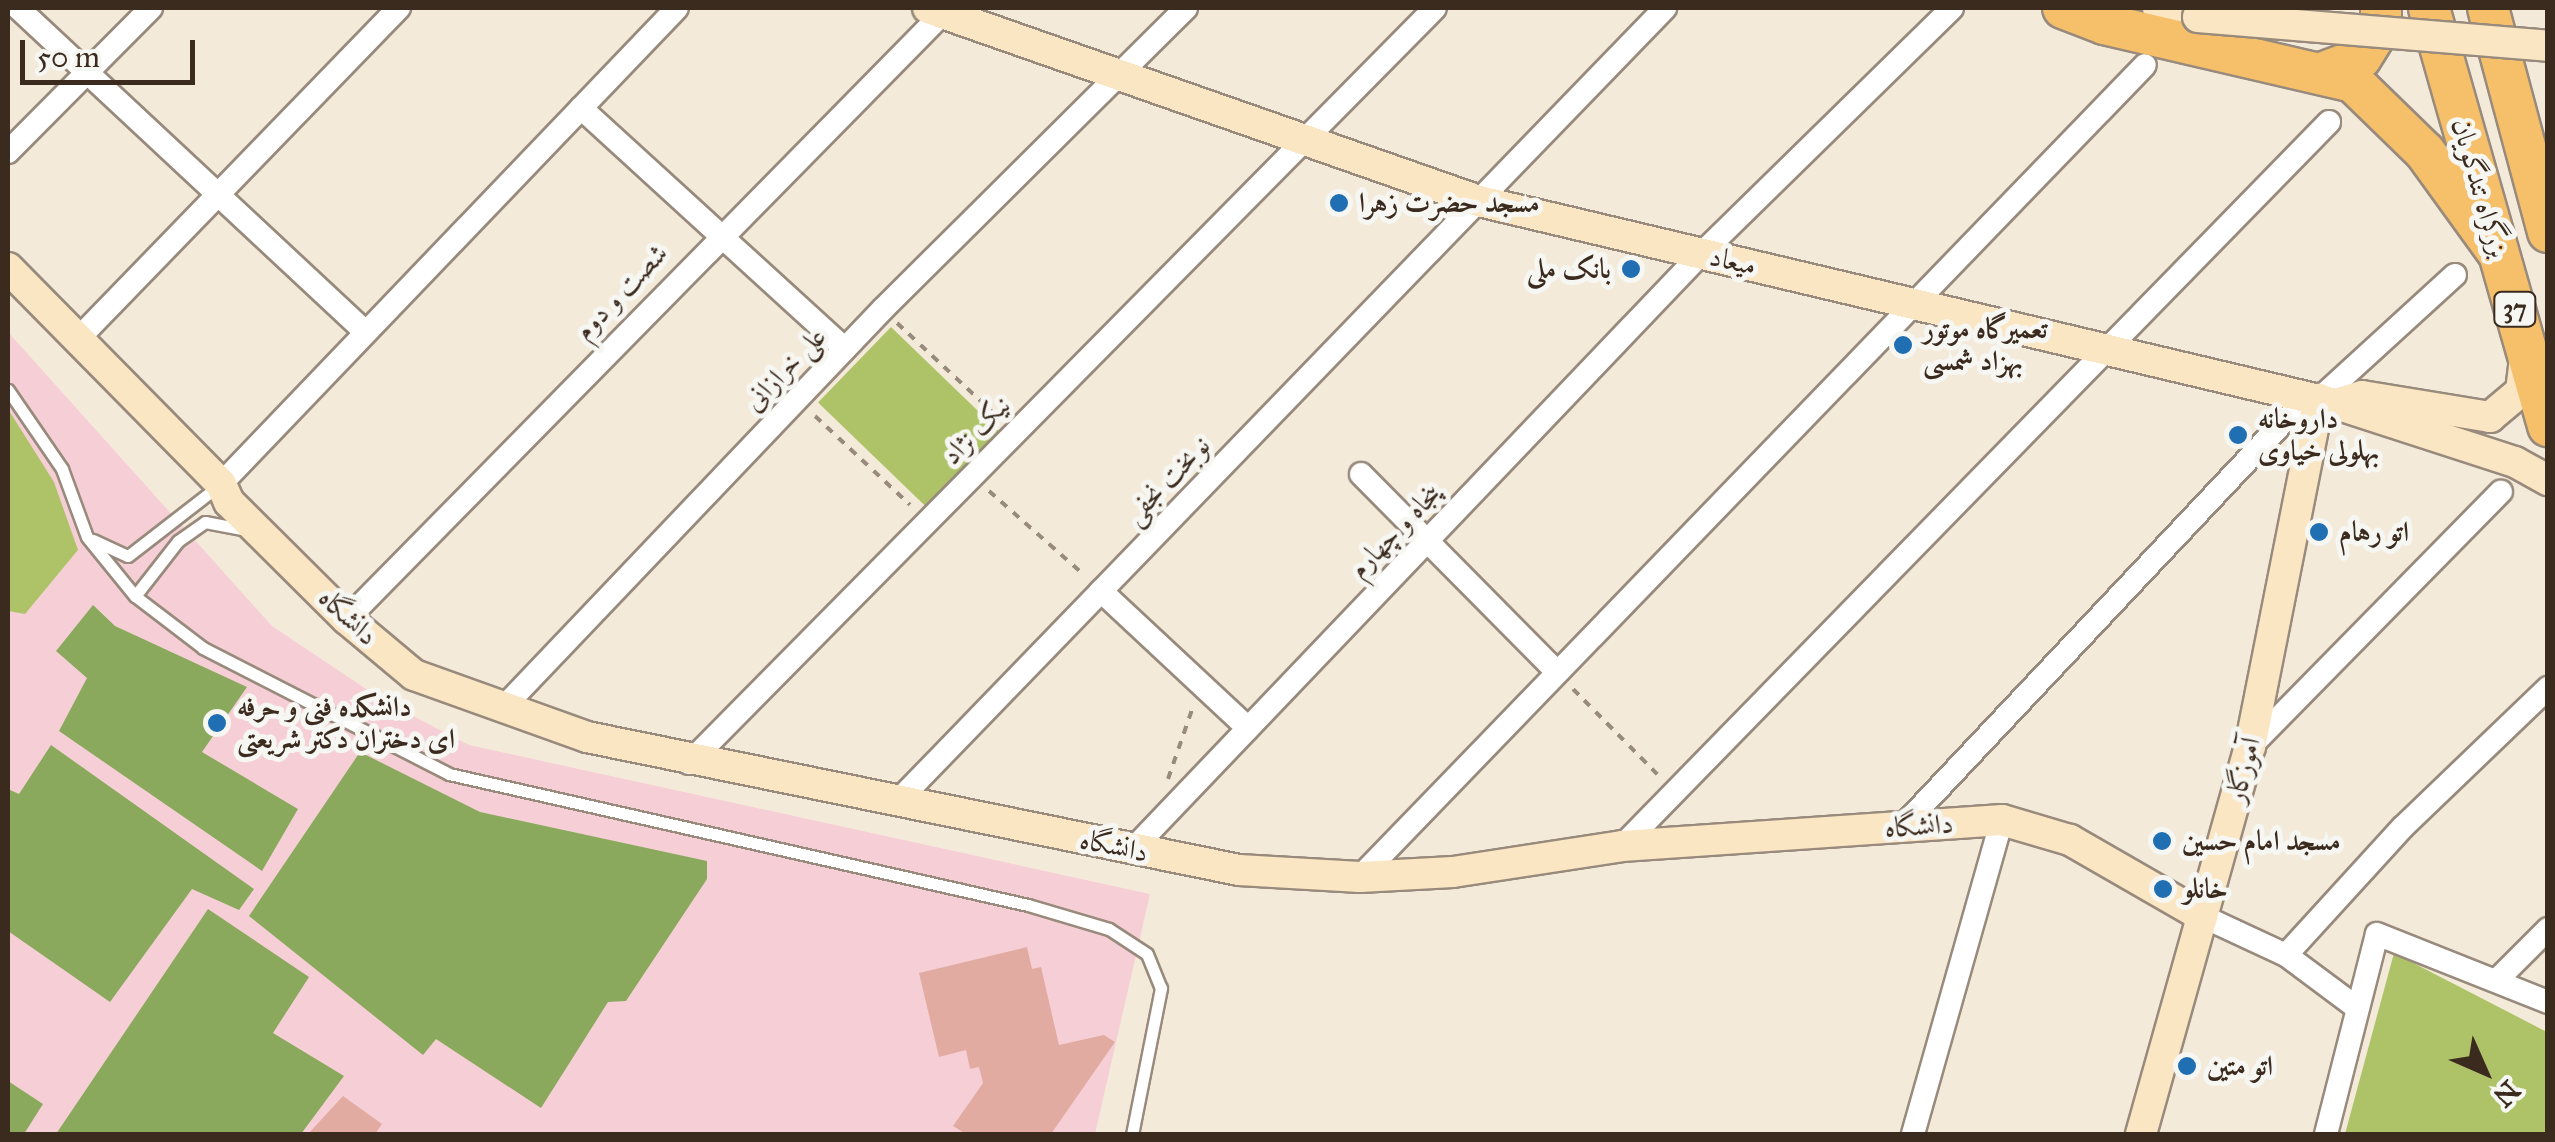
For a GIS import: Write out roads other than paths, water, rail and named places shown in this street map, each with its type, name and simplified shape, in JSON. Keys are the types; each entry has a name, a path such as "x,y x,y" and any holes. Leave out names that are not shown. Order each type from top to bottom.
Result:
{"highway":[{"path":"2062,8 2104,24 2326,71 2353,82 2403,129 2498,253"},
{"path":"2326,71 2361,58 2374,43 2382,8"},
{"name":"بزرگراه تندگویان","path":"2429,8 2548,426"},
{"name":"بزرگراه تندگویان","path":"2488,8 2548,232"}],"street":[{"path":"18,8 366,332"},
{"path":"8,152 151,8"},
{"path":"77,340 400,8"},
{"path":"220,484 678,8"},
{"name":"علی خرازانی","path":"501,710 883,310 1186,8"},
{"name":"نیک نژاد","path":"689,763 1308,141 1435,8"},
{"name":"نوبخت نجفی","path":"897,802 1665,8"},
{"name":"پنجاه و چهارم","path":"1140,841 1702,253 1952,8"},
{"path":"2158,8 2198,17 2548,46"},
{"path":"2243,8 2548,34"},
{"name":"میعاد","path":"940,9 1119,76 1479,200 2328,402 2516,462 2548,480"},
{"name":"شصت و دوم","path":"347,619 940,9"},
{"path":"1360,876 2145,65"},
{"path":"581,108 845,349"},
{"path":"1622,846 2329,122"},
{"name":"دانشگاه","path":"8,268 347,619 414,674 501,710 689,763 1140,841 1240,870 1360,876 1453,872 1622,846 2002,820 2070,840 2202,916 2286,956 2357,1008"},
{"path":"2328,402 2455,275"},
{"path":"1902,828 2287,418 2328,402 2362,396 2490,417 2521,392 2526,348"},
{"name":"آموزگار","path":"2140,1134 2250,747 2328,402"},
{"path":"1361,474 1557,672"},
{"path":"2250,747 2500,492"},
{"path":"1102,591 1248,728"},
{"path":"2286,956 2390,840 2548,688"},
{"path":"1914,1134 2002,820"},
{"path":"2497,980 2548,929"},
{"path":"2326,1134 2377,934 2548,1002"}],"lane":[{"path":"8,390 62,469 87,537 134,596 202,648 449,774 1109,928 1147,954 1161,988 1132,1134"},
{"path":"87,537 128,556 220,484"},
{"path":"134,596 178,540 205,522 261,532"}],"place":[{"name":"مسجد حضرت زهرا","path":"1339,203"},
{"name":"بانک ملی","path":"1631,269"},
{"name":"تعمیرگاه موتور بهزاد شمسی","path":"1903,345"},
{"name":"داروخانه بهلولی خیاوی","path":"2238,435"},
{"name":"اتو رهام","path":"2319,532"},
{"name":"دانشکده فنی و حرفه ای دختران دکتر شریعتی","path":"217,723"},
{"name":"مسجد امام حسین","path":"2162,841"},
{"name":"خانلو","path":"2163,889"},
{"name":"اتو متین","path":"2187,1066"}]}
